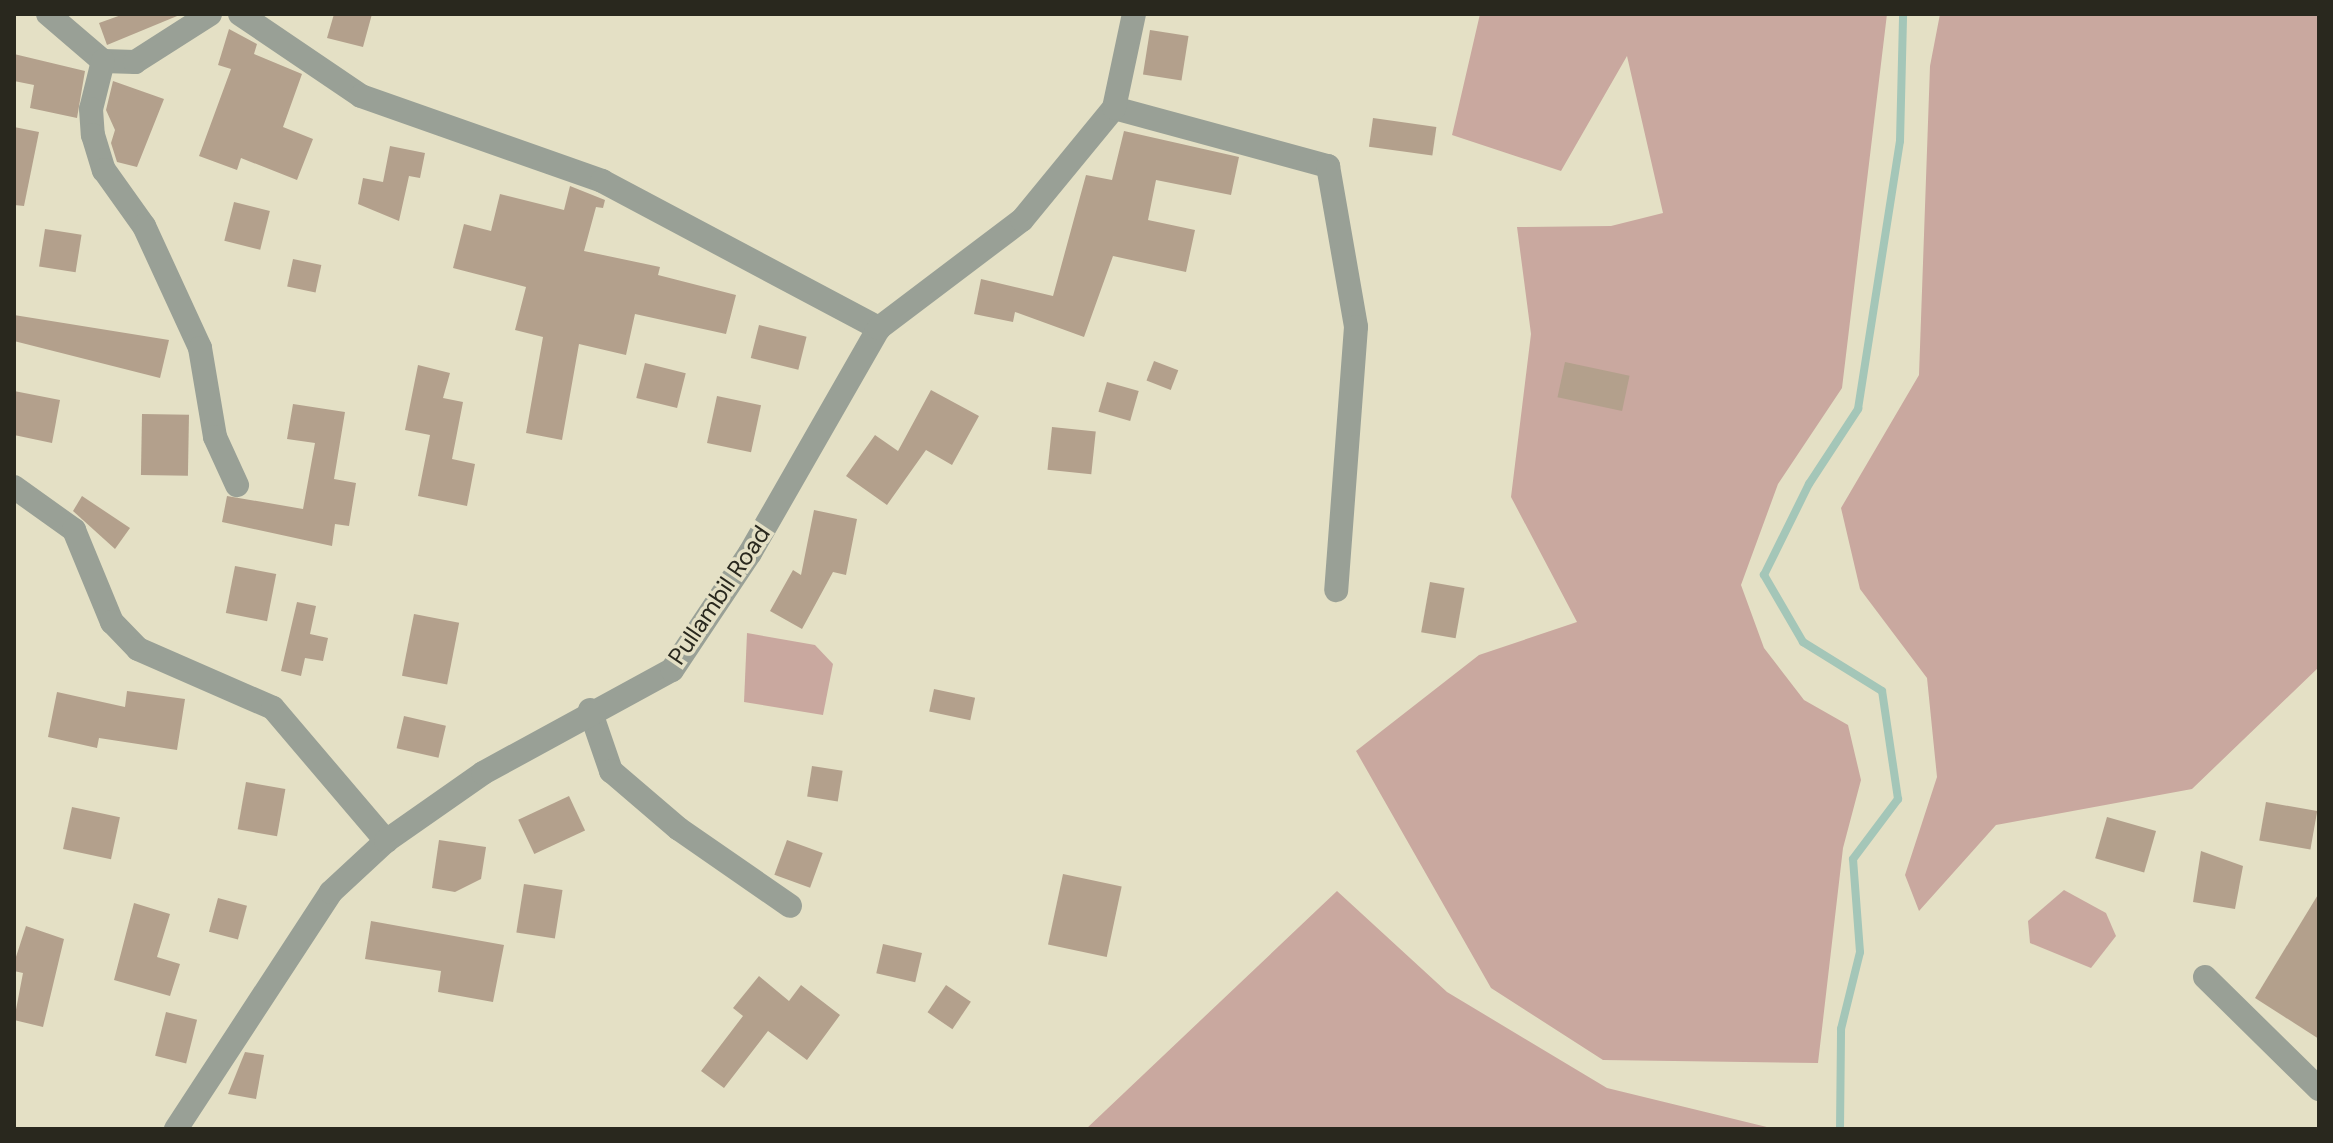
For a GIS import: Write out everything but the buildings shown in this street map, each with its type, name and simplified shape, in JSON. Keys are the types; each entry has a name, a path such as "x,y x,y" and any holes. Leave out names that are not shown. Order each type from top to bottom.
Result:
{"street":[{"path":"48,14 103,61 135,62 210,14"},
{"path":"240,14 361,96 602,181 879,328"},
{"name":"Pullambil Road","path":"176,1129 331,892 386,841 590,710 672,670 750,553 879,328 1022,220 1114,108 1134,14"},
{"path":"103,61 91,109 93,135 104,170 144,226 194,335 215,437 237,485"},
{"path":"1114,108 1328,166 1356,327 1336,590"},
{"path":"14,487 74,530 112,622 138,649 273,708 386,841"},
{"path":"590,710 611,771 679,829 790,906"},
{"path":"2205,977 2319,1089"}],"shaded area":[{"path":"1480,14 1887,14 1842,388 1778,484 1741,585 1764,648 1804,700 1848,725 1861,780 1843,848 1818,1063 1603,1060 1491,988 1356,751 1479,655 1577,622 1511,497 1531,334 1517,227 1611,226 1663,213 1627,56 1561,171 1452,135"},
{"path":"1940,14 2319,14 2319,667 2192,789 1996,825 1919,911 1905,875 1937,777 1927,678 1860,589 1841,508 1919,375 1930,66"},
{"path":"747,633 815,645 833,664 823,715 744,702"},
{"path":"2064,890 2106,913 2116,936 2091,968 2030,943 2028,921"},
{"path":"1337,891 1447,992 1607,1088 1775,1129 1086,1129"}],"waterway":[{"path":"1840,1129 1841,1029 1860,952 1853,859 1898,799 1882,691 1803,642 1764,575 1809,484 1858,409 1900,141 1903,14"}]}
